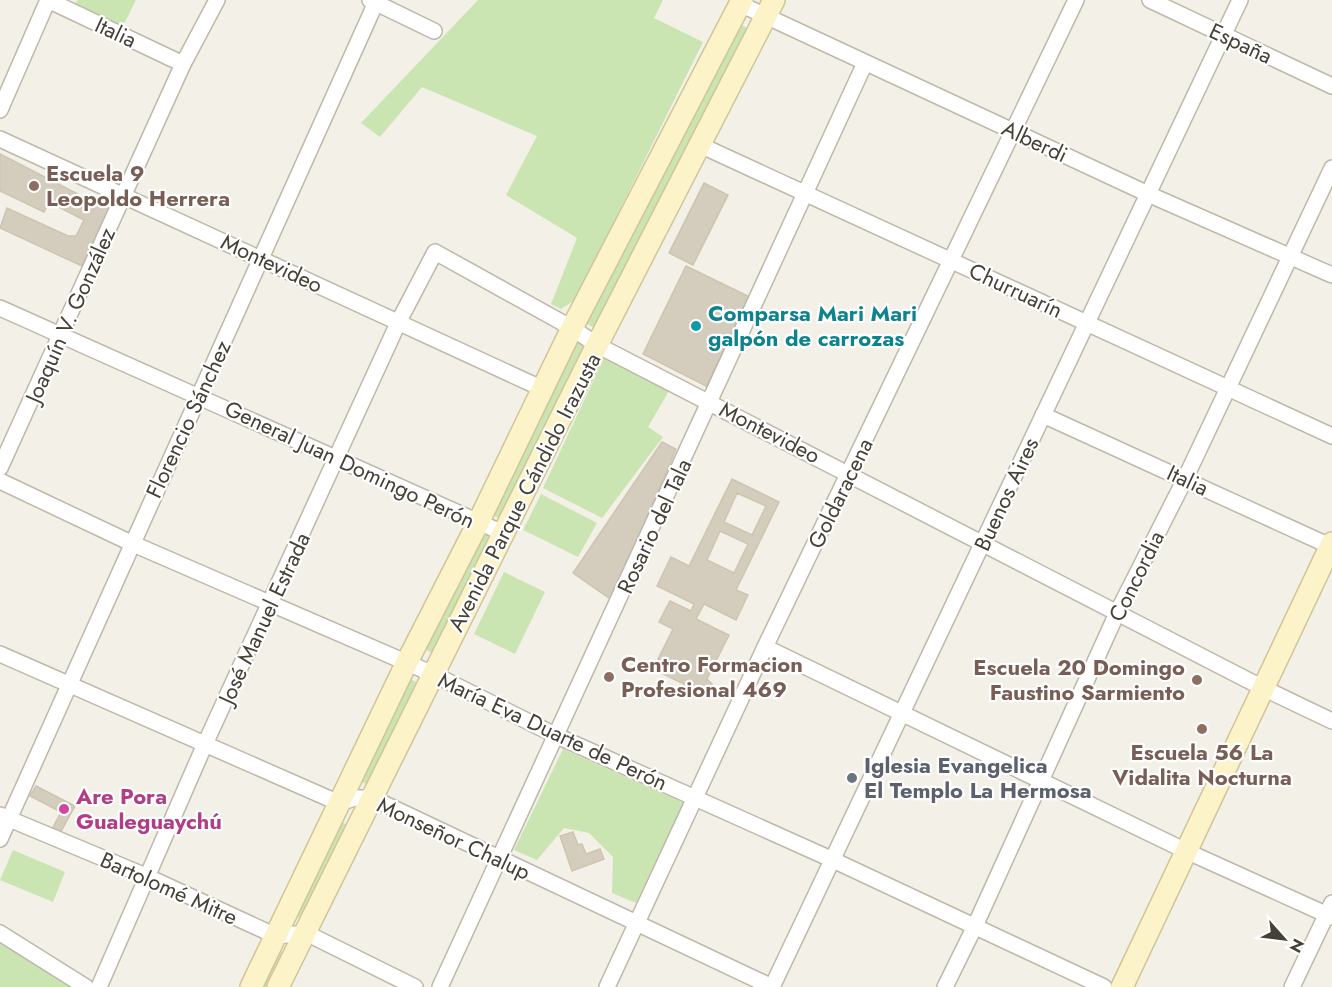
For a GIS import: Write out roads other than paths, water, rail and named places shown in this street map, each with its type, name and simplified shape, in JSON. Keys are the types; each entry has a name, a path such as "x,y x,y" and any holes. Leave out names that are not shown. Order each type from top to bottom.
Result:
{"main road":[{"name":"Avenida Parque Cándido Irazusta","path":"251,987 407,662 478,523 572,328 741,2"},
{"name":"Avenida Parque Cándido Irazusta","path":"278,987 597,345 770,9"},
{"path":"1122,987 1332,546"}],"street":[{"name":"Italia","path":"48,0 183,64"},
{"path":"0,110 48,0"},
{"name":"Joaquín V. González","path":"0,468 62,337 183,64 217,0"},
{"name":"Goldaracena","path":"607,987 765,647 1076,0"},
{"name":"España","path":"1150,0 1332,86"},
{"name":"Buenos Aires","path":"772,987 1240,0"},
{"path":"374,1 434,31"},
{"name":"Florencio Sánchez","path":"0,839 4,817 69,686 374,1"},
{"name":"Alberdi","path":"741,2 770,9 865,63 1148,194 1332,275"},
{"name":"Rosario del Tala","path":"440,987 501,860 865,63"},
{"name":"Montevideo","path":"0,139 543,389"},
{"name":"Churruarín","path":"700,145 1332,436"},
{"name":"Concordia","path":"945,987 1118,611 1185,479 1332,168"},
{"name":"Montevideo","path":"435,252 572,328 597,345 1118,611 1263,688 1332,721"},
{"name":"José Manuel Estrada","path":"99,987 205,744 272,603 399,321 435,252"},
{"name":"General Juan Domingo Perón","path":"0,308 199,395 503,533"},
{"name":"Italia","path":"1043,415 1332,546"},
{"name":"María Eva Duarte de Perón","path":"0,481 131,543 407,662 557,736 833,860 1104,987"},
{"path":"765,647 1041,778 1186,851 1330,912 1292,987"},
{"path":"0,654 339,802"},
{"name":"Monseñor Chalup","path":"339,802 356,798 372,798 772,987"},
{"name":"Bartolomé Mitre","path":"4,817 148,877 276,936"},
{"path":"0,933 86,987"},
{"path":"276,936 306,933 415,987"}],"place":[{"name":"Escuela 9 Leopoldo Herrera","path":"34,186"},
{"name":"Comparsa Mari Mari galpón de carrozas","path":"696,326"},
{"name":"Centro Formacion Profesional 469","path":"609,677"},
{"name":"Escuela 20 Domingo Faustino Sarmiento","path":"1197,680"},
{"name":"Escuela 56 La Vidalita Nocturna","path":"1202,729"},
{"name":"Iglesia Evangelica El Templo La Hermosa","path":"852,778"},
{"name":"Are Pora Gualeguaychú","path":"64,809"}]}
